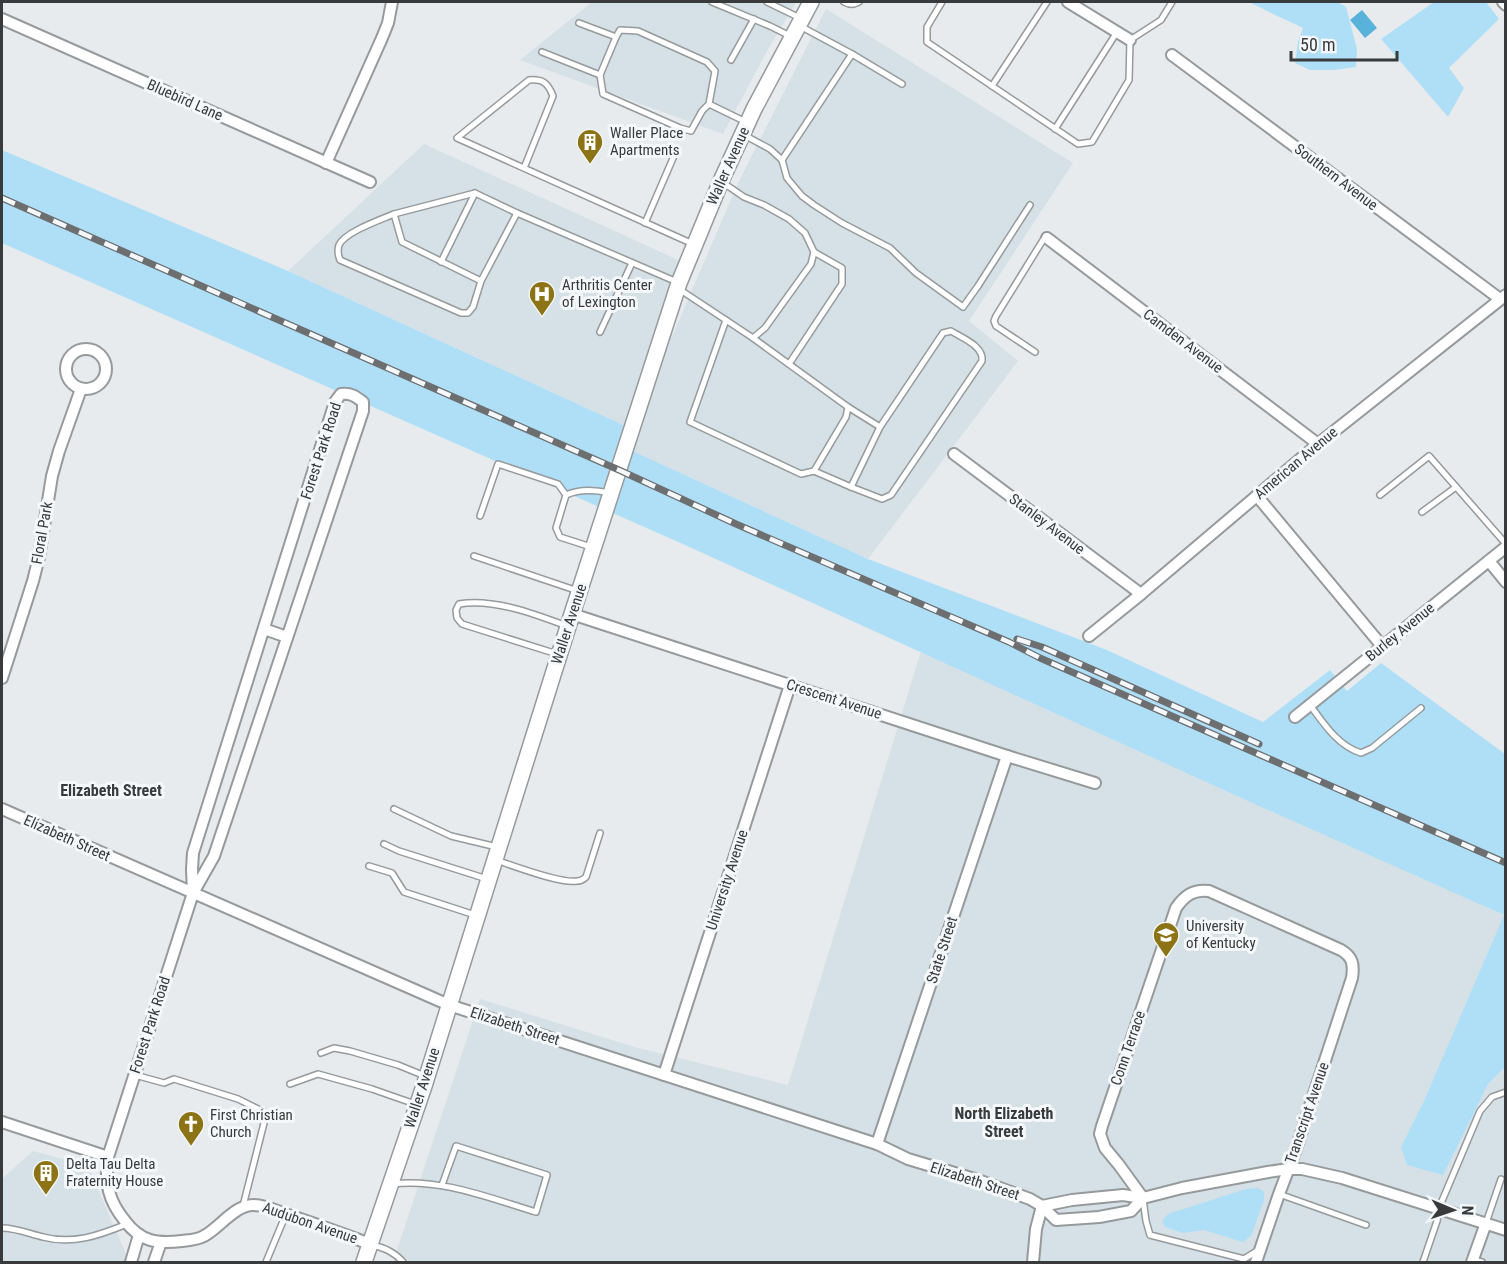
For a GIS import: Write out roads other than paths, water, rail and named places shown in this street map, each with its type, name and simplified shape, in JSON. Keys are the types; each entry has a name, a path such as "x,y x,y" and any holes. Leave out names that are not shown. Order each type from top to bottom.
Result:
{"main road":[{"name":"Waller Avenue","path":"364,1263 417,1105 678,286 745,128 812,2"}],"street":[{"path":"326,162 382,38 392,2"},
{"path":"1068,2 1083,6 1130,40"},
{"path":"1503,2 1506,5"},
{"name":"Bluebird Lane","path":"2,19 370,182"},
{"name":"Southern Avenue","path":"1172,55 1503,297"},
{"name":"Camden Avenue","path":"1047,238 1318,444"},
{"name":"American Avenue","path":"1089,636 1318,444 1503,297"},
{"name":"Floral Park","path":"2,678 33,581 52,476 81,389"},
{"name":"Forest Park Road","path":"108,1157 193,893 214,856 363,411 363,402 350,393 341,394 336,402 264,629 194,853 193,893"},
{"name":"Stanley Avenue","path":"954,454 1141,594"},
{"path":"1257,496 1382,645"},
{"name":"Burley Avenue","path":"1295,717 1506,546"},
{"path":"1489,561 1506,582"},
{"name":"Crescent Avenue","path":"570,620 790,685 1095,783"},
{"path":"264,629 287,637"},
{"name":"University Avenue","path":"664,1075 790,685"},
{"name":"State Street","path":"877,1144 1006,756"},
{"name":"Elizabeth Street","path":"2,808 449,1005 877,1144 908,1159 978,1180 1030,1199 1042,1206 1056,1220 1099,1217 1131,1211 1143,1198"},
{"name":"Transcript Avenue","path":"1189,893 1209,891 1341,950 1352,962 1352,978 1256,1263"},
{"name":"Conn Terrace","path":"1143,1198 1105,1148 1100,1134 1176,908 1189,893"},
{"path":"2,1122 108,1157"},
{"name":"Audubon Avenue","path":"108,1157 106,1175 108,1192 113,1204 127,1224 139,1235 153,1241 196,1240 205,1236 243,1207 257,1205 370,1244"},
{"name":"Elizabeth Street","path":"1042,1206 1072,1200 1123,1195 1143,1198 1182,1188 1268,1172 1302,1169 1331,1175 1506,1230"},
{"path":"1034,1263 1036,1229 1042,1206"},
{"path":"1476,1262 1486,1223"},
{"path":"131,1263 139,1235"},
{"path":"154,1263 160,1242"}],"lane":[{"path":"712,2 754,19 797,27"},
{"path":"767,2 797,27 852,54 902,84"},
{"path":"844,2 855,4 859,2"},
{"path":"942,2 927,27 927,42 1078,144 1092,142 1129,80 1130,40 1161,20 1172,2"},
{"path":"992,86 1047,2"},
{"path":"731,60 754,19"},
{"path":"579,23 616,37"},
{"path":"620,30 638,31 707,62 715,71 709,104 702,111 692,131 680,128 603,94 600,75 620,30"},
{"path":"1055,129 1117,32"},
{"path":"542,52 600,75"},
{"path":"782,160 852,54"},
{"path":"524,168 554,96 550,88 538,79 529,80 457,138 524,168 645,222 694,244"},
{"path":"709,104 745,128 782,160 787,178 802,196 842,223 890,248 916,273 963,307 1030,205"},
{"path":"645,222 676,149"},
{"path":"721,181 744,196 789,219 805,233 814,252 842,268 842,284 789,364"},
{"path":"441,262 476,193"},
{"path":"517,213 481,281 473,307 468,313 461,313 340,260 337,253 339,243 351,233 394,214 476,193 678,286 879,428"},
{"path":"394,214 402,242 481,281"},
{"path":"1035,352 996,326 994,321 1043,240 1047,238"},
{"path":"753,338 765,328 811,264 814,252"},
{"path":"600,332 632,263"},
{"path":"726,320 690,422 801,474 814,471 851,487 882,499 891,495 982,361 983,356 979,349 951,331 943,333 879,428 851,487"},
{"path":"814,471 846,417 848,407"},
{"path":"1380,495 1429,456 1506,546"},
{"path":"480,516 498,464 558,484 566,495"},
{"path":"1422,512 1456,487"},
{"path":"594,548 560,537 556,528 566,495 572,492 596,490 611,493"},
{"path":"474,556 579,592"},
{"path":"559,655 462,624 457,618 456,610 459,604 491,603 570,620"},
{"path":"1310,705 1328,729 1344,745 1361,753 1372,748 1421,708"},
{"path":"394,809 451,836 497,854 520,868 569,882 580,881 586,877 600,832"},
{"path":"384,844 399,851 489,879"},
{"path":"369,866 392,873 404,892 477,915"},
{"path":"321,1053 334,1048 350,1051 426,1076"},
{"path":"290,1084 318,1074 372,1089 417,1105"},
{"path":"134,1075 164,1083 174,1079 238,1099 264,1112 264,1123 243,1207"},
{"path":"1423,1263 1439,1208 1480,1111 1491,1097 1506,1092"},
{"path":"390,1184 410,1182 442,1185 536,1212 547,1175 456,1146 442,1185"},
{"path":"1486,1223 1501,1179"},
{"path":"1279,1194 1366,1225"},
{"path":"1143,1198 1150,1235 1245,1261 1262,1249"},
{"path":"266,1263 286,1214"},
{"path":"2,1228 66,1240 89,1238 127,1224"},
{"path":"370,1244 391,1251 403,1263"}],"railway":[{"path":"2,198 1506,863"},
{"path":"1017,639 1042,647 1259,744"}],"place":[{"name":"Waller Place Apartments","path":"590,165"},
{"name":"Arthritis Center of Lexington","path":"542,317"},
{"name":"University of Kentucky","path":"1166,958"},
{"name":"First Christian Church","path":"191,1147"},
{"name":"Delta Tau Delta Fraternity House","path":"46,1196"}],"district":[{"name":"Elizabeth Street","path":"111,790"},
{"name":"North Elizabeth Street","path":"1004,1122"}]}
